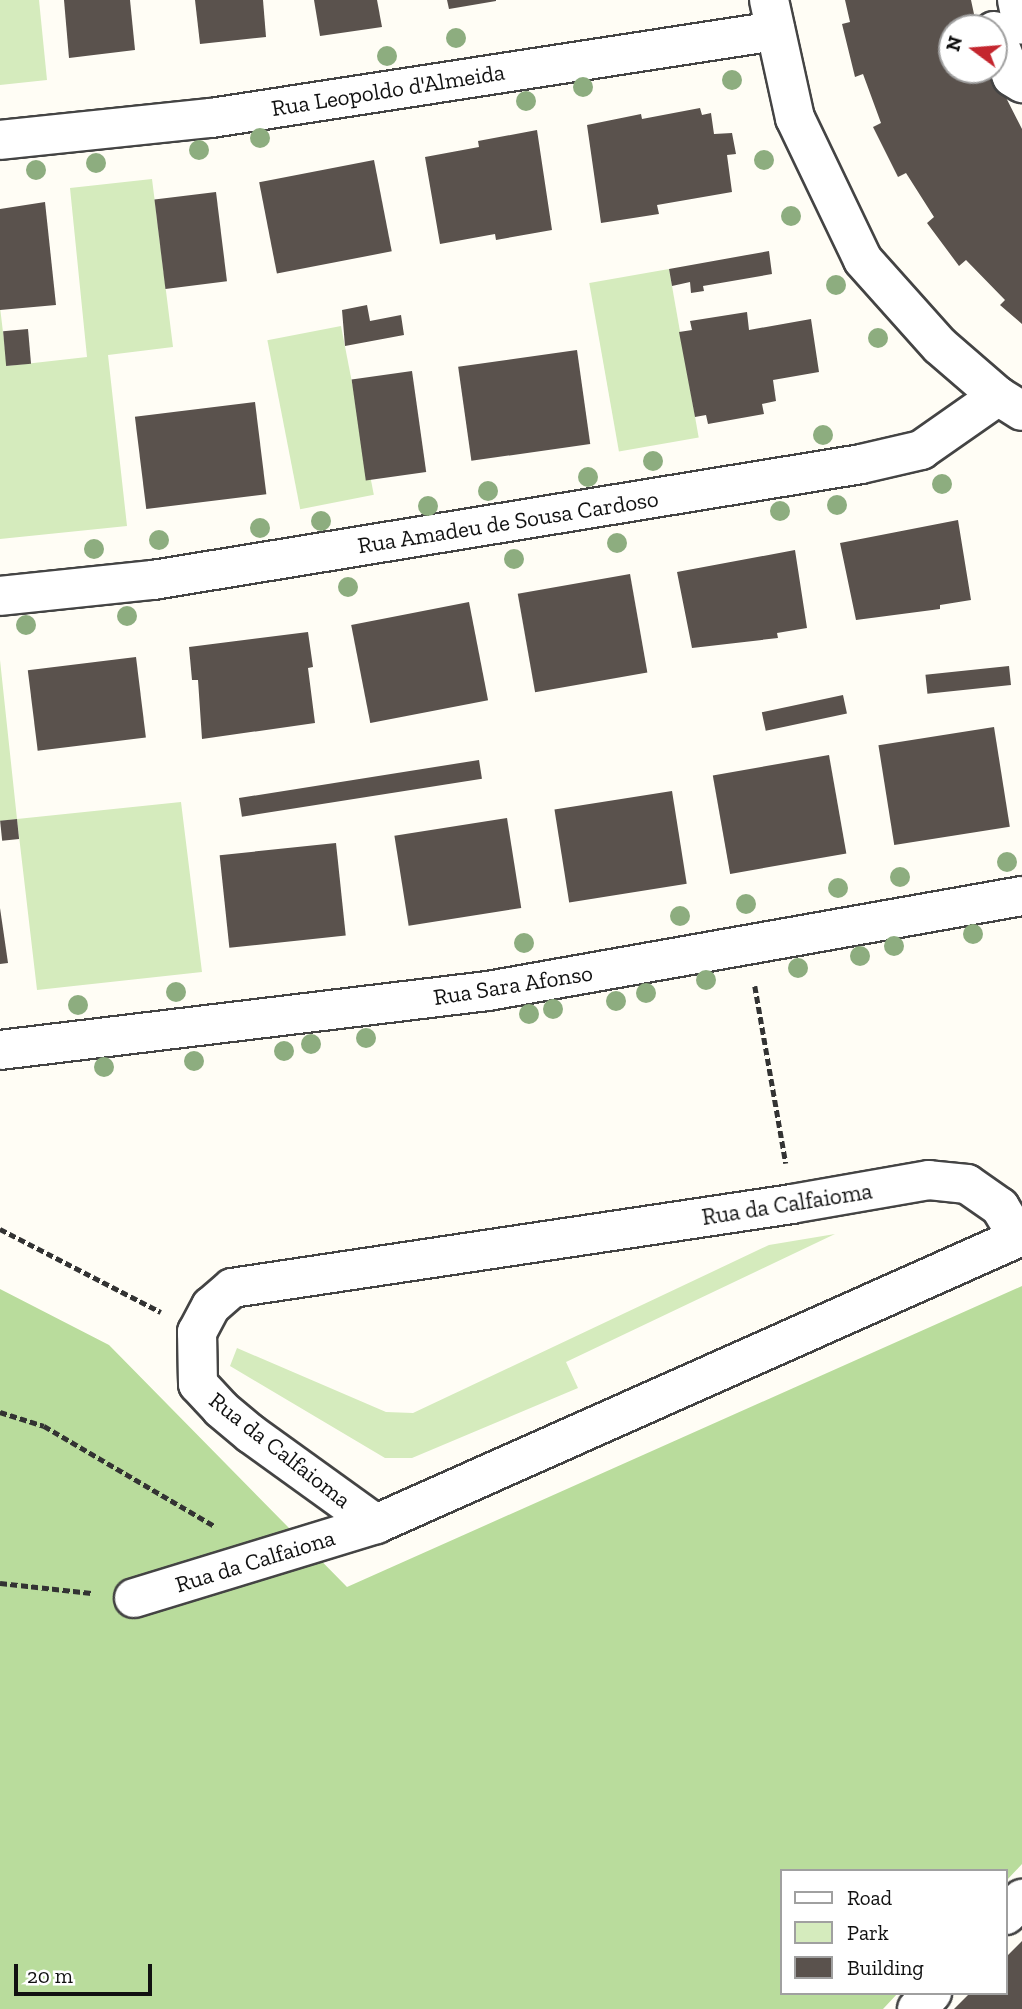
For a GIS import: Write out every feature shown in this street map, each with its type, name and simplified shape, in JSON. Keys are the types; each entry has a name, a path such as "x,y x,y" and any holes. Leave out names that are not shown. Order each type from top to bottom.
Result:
{"street":[{"path":"1017,0 1022,24"},
{"path":"772,15 795,118 863,260 940,346 1010,403"},
{"name":"Rua Leopoldo d'Almeida","path":"0,140 211,118 772,15"},
{"path":"1008,66 1012,76 1022,83"},
{"name":"Rua Amadeu de Sousa Cardoso","path":"0,596 153,580 861,464 920,450 1010,403"},
{"name":"Rua Sara Afonso","path":"0,1050 488,991 1022,896"},
{"name":"Rua da Calfaioma","path":"929,1180 967,1184 1000,1206 1020,1236 376,1524 221,1409 198,1384 197,1332 211,1306 232,1288 792,1204 929,1180"},
{"name":"Rua da Calfaiona","path":"134,1598 376,1524"},
{"path":"1008,1913 1022,1899"},
{"path":"917,2009 930,1995"}],"path":[{"path":"755,986 787,1171"},
{"path":"0,1229 197,1332"},
{"path":"0,1412 44,1426 219,1528 251,1562"},
{"path":"0,1583 134,1598"}],"green space":[{"path":"0,0 39,0 47,80 0,85"},
{"path":"152,179 173,347 108,355 127,526 0,539 0,307 7,366 87,357 70,188"},
{"path":"669,269 699,437 619,451 589,283"},
{"path":"341,326 374,495 300,509 267,340"},
{"path":"0,660 17,819 0,821"},
{"path":"181,802 202,972 37,990 17,819"},
{"path":"835,1234 566,1362 578,1388 412,1458 385,1458 230,1366 237,1348 386,1412 413,1413 769,1245"},
{"path":"1022,1286 1022,1864 1008,1879 1008,1869 780,1869 780,1995 896,1995 883,2009 0,2009 0,1289 109,1345 347,1587"}],"building":[{"path":"64,0 130,0 135,50 69,58"},
{"path":"195,0 263,0 266,37 200,44"},
{"path":"314,0 377,0 382,27 320,36"},
{"path":"447,0 496,0 496,1 449,9"},
{"path":"845,0 971,0 974,14 938,14 938,84 999,84 1022,129 1022,324 1000,305 1005,300 966,260 959,266 927,223 934,217 906,173 898,177 873,127 881,123 863,74 855,77 842,24 850,22"},
{"path":"700,108 702,115 711,113 714,134 732,133 736,154 727,155 732,192 657,205 659,214 601,223 587,125 641,114 642,119"},
{"path":"537,130 552,230 496,240 495,234 440,244 425,157 479,147 478,141"},
{"path":"374,160 392,251 277,274 259,182"},
{"path":"216,192 227,281 165,289 154,200"},
{"path":"45,202 56,305 0,310 0,209"},
{"path":"769,251 772,274 703,286 704,291 691,293 690,282 672,286 669,269"},
{"path":"367,305 370,321 401,315 404,335 345,346 342,310"},
{"path":"747,312 749,330 811,319 819,372 773,380 776,401 762,404 764,414 708,424 706,415 695,417 679,332 692,330 690,321"},
{"path":"28,329 31,364 6,366 3,331"},
{"path":"577,350 590,444 471,461 458,367"},
{"path":"412,371 426,472 366,480 352,379"},
{"path":"255,402 266,494 146,509 135,417"},
{"path":"958,520 971,600 940,605 940,609 856,620 840,543"},
{"path":"795,550 807,628 777,633 778,638 692,648 677,572"},
{"path":"630,574 647,672 535,692 518,594"},
{"path":"469,602 488,700 370,723 351,625"},
{"path":"308,632 313,667 308,668 315,723 202,739 198,680 192,680 189,647"},
{"path":"136,657 146,737 38,751 28,670"},
{"path":"1009,666 1011,685 927,694 925,675"},
{"path":"843,695 847,714 766,731 762,712"},
{"path":"994,727 1010,827 894,845 878,745"},
{"path":"829,755 846,853 730,874 713,775"},
{"path":"479,760 482,779 242,817 239,798"},
{"path":"672,791 687,884 569,902 554,810"},
{"path":"507,818 521,908 409,926 394,836"},
{"path":"17,819 19,839 2,841 0,821"},
{"path":"336,843 346,935 229,948 220,855"},
{"path":"0,908 8,963 0,964"},
{"path":"1022,1941 1022,2009 954,2009 968,1995 1008,1995 1008,1955"}]}
